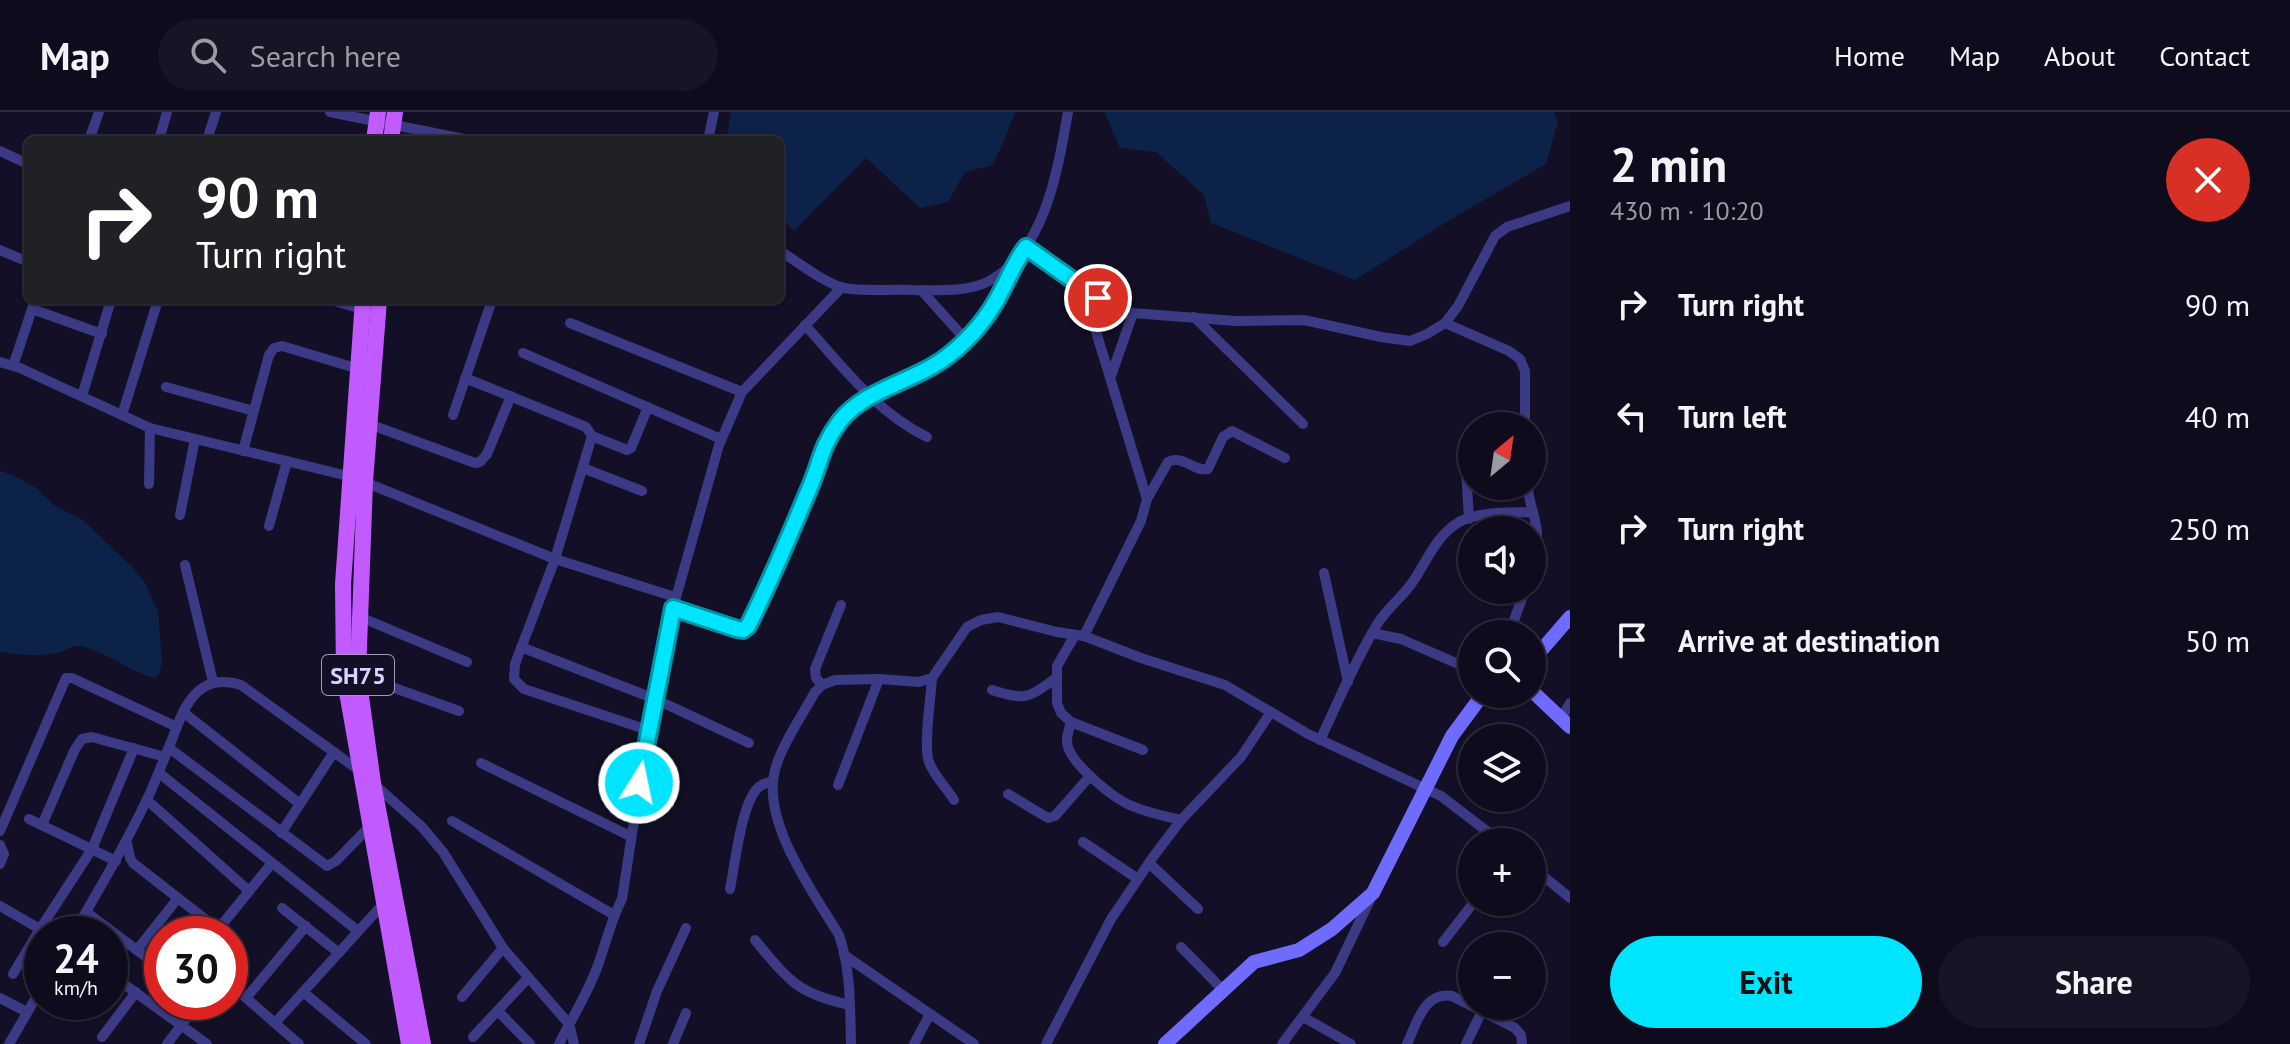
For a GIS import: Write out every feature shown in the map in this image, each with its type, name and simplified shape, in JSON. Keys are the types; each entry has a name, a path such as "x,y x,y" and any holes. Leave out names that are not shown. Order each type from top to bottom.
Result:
{"main road":[{"name":"SH75","path":"362,304 358,675 373,783 423,1044"},
{"name":"SH75","path":"379,304 369,424 343,584 344,675 409,1044"}],"street":[{"path":"90,136 99,112"},
{"path":"160,136 167,112"},
{"path":"208,136 216,112"},
{"path":"330,112 451,136"},
{"path":"709,136 714,112"},
{"path":"784,253 842,287 951,290 991,280 1017,258 1036,230 1046,207 1068,112"},
{"path":"0,151 24,162"},
{"path":"1026,247 1083,289 1113,307 1133,313 1235,321 1304,320 1410,341 1445,323 1458,306 1495,236 1516,223 1570,206"},
{"path":"0,250 24,260"},
{"path":"0,362 150,428 358,479 555,559 743,630 748,626 812,483 824,444 842,419 869,396 934,366 966,340 981,325 1017,258"},
{"path":"559,1044 585,996 622,899 648,730 674,602 721,439 742,392 842,287"},
{"path":"1083,289 1147,499"},
{"path":"921,290 966,340"},
{"path":"13,366 34,304 102,334"},
{"path":"82,396 110,304"},
{"path":"122,415 157,304"},
{"path":"453,415 491,304"},
{"path":"1111,377 1133,313"},
{"path":"1194,317 1303,424"},
{"path":"570,323 742,392"},
{"path":"1445,323 1509,351 1520,359 1525,371 1525,412"},
{"path":"805,325 869,396 908,428 927,437"},
{"path":"243,451 269,355 274,348 282,346 359,369"},
{"path":"523,353 721,439"},
{"path":"465,378 586,427 592,436 627,450 631,448 648,407"},
{"path":"166,387 254,411"},
{"path":"369,424 475,463 487,454 511,396"},
{"path":"149,484 150,428"},
{"path":"1143,750 1071,722 1061,713 1057,703 1057,666 1080,635 1141,521 1147,499 1168,462 1174,458 1180,459 1199,469 1208,469 1223,437 1232,431 1285,458"},
{"path":"592,436 555,559 521,647 513,672 514,679 518,685 648,730"},
{"path":"180,515 195,439"},
{"path":"269,526 287,461"},
{"path":"583,468 642,491"},
{"path":"1529,500 1534,516"},
{"path":"1482,516 1533,512"},
{"path":"1320,740 1372,633 1395,600 1409,587 1443,535 1458,523"},
{"path":"185,565 213,682"},
{"path":"1324,573 1348,682"},
{"path":"822,685 816,678 815,669 841,605"},
{"path":"360,617 467,662"},
{"path":"954,800 933,772 927,757 932,678 967,627 998,617 1080,635 1225,685 1320,740 1425,787 1452,802 1484,828"},
{"path":"1546,645 1570,617"},
{"path":"1372,633 1401,639 1458,664"},
{"path":"521,647 655,699 749,743"},
{"path":"358,675 459,711"},
{"path":"0,831 66,678 72,678 177,727"},
{"path":"851,1044 848,967 839,935 800,871 779,825 773,781 780,757 815,692 822,685 835,680 919,682 932,678"},
{"path":"992,690 1015,697 1030,696 1056,678"},
{"path":"838,785 879,679"},
{"path":"84,916 127,843 192,697 213,682 228,681 241,685 360,771 422,827 443,852 503,948 569,1024 574,1044"},
{"path":"1566,723 1570,703"},
{"path":"1546,704 1566,723"},
{"path":"1282,1044 1335,973 1425,787 1452,736 1473,708"},
{"path":"183,712 300,804"},
{"path":"1046,1044 1111,919 1138,879 1181,820 1241,757 1271,712"},
{"path":"1071,722 1067,736 1068,749 1107,792 1133,807 1181,820"},
{"path":"42,825 75,749 82,739 92,737 167,753 327,866 336,861 370,826"},
{"path":"48,916 92,849 134,748"},
{"path":"281,833 334,752"},
{"path":"481,763 630,836"},
{"path":"159,773 358,931"},
{"path":"1008,794 1048,818 1055,816 1090,776"},
{"path":"730,889 749,804 761,785 773,781"},
{"path":"147,800 249,891"},
{"path":"29,819 116,861"},
{"path":"452,821 614,915"},
{"path":"1083,842 1138,879"},
{"path":"127,843 133,863 199,916"},
{"path":"0,845 4,854 0,864"},
{"path":"229,916 272,863"},
{"path":"1149,863 1198,909"},
{"path":"1546,878 1570,898"},
{"path":"1165,1044 1254,962 1299,950 1332,929 1373,893"},
{"path":"137,950 178,898"},
{"path":"275,1023 384,903"},
{"path":"0,906 24,920"},
{"path":"282,908 339,953"},
{"path":"86,912 144,955"},
{"path":"1443,942 1463,916"},
{"path":"248,996 306,926"},
{"path":"639,1044 657,991 686,928"},
{"path":"755,940 790,979 804,989 849,1005"},
{"path":"1181,947 1223,990"},
{"path":"462,997 503,948"},
{"path":"844,955 930,1014 956,1039 974,1044"},
{"path":"13,974 24,956"},
{"path":"473,1037 528,978"},
{"path":"128,986 207,1044"},
{"path":"102,1037 136,992"},
{"path":"303,992 366,1044"},
{"path":"1407,1044 1427,1004 1434,997 1442,994 1458,999"},
{"path":"0,998 24,1010"},
{"path":"248,1000 299,1044"},
{"path":"498,1011 530,1044"},
{"path":"673,1044 686,1013"},
{"path":"914,1044 930,1014"},
{"path":"9,1044 24,1017"},
{"path":"1303,1017 1351,1044"},
{"path":"167,1044 186,1020"},
{"path":"1466,1044 1478,1020"},
{"path":"1499,1020 1515,1028 1521,1035 1522,1044"}],"water":[{"path":"731,112 1016,112 993,165 965,172 948,202 920,208 866,158 794,231 784,222 784,136 727,136"},
{"path":"1104,112 1554,112 1558,122 1546,164 1355,280 1211,223 1204,195 1156,152 1120,148"},
{"path":"0,471 36,488 55,506 83,520 145,583 158,611 162,663 156,678 80,646 43,655 0,652"}],"route":[{"path":"639,783 673,608 737,629 743,630 748,626 812,483 824,444 842,419 869,396 934,366 966,340 981,325 1026,247 1098,298"}]}
